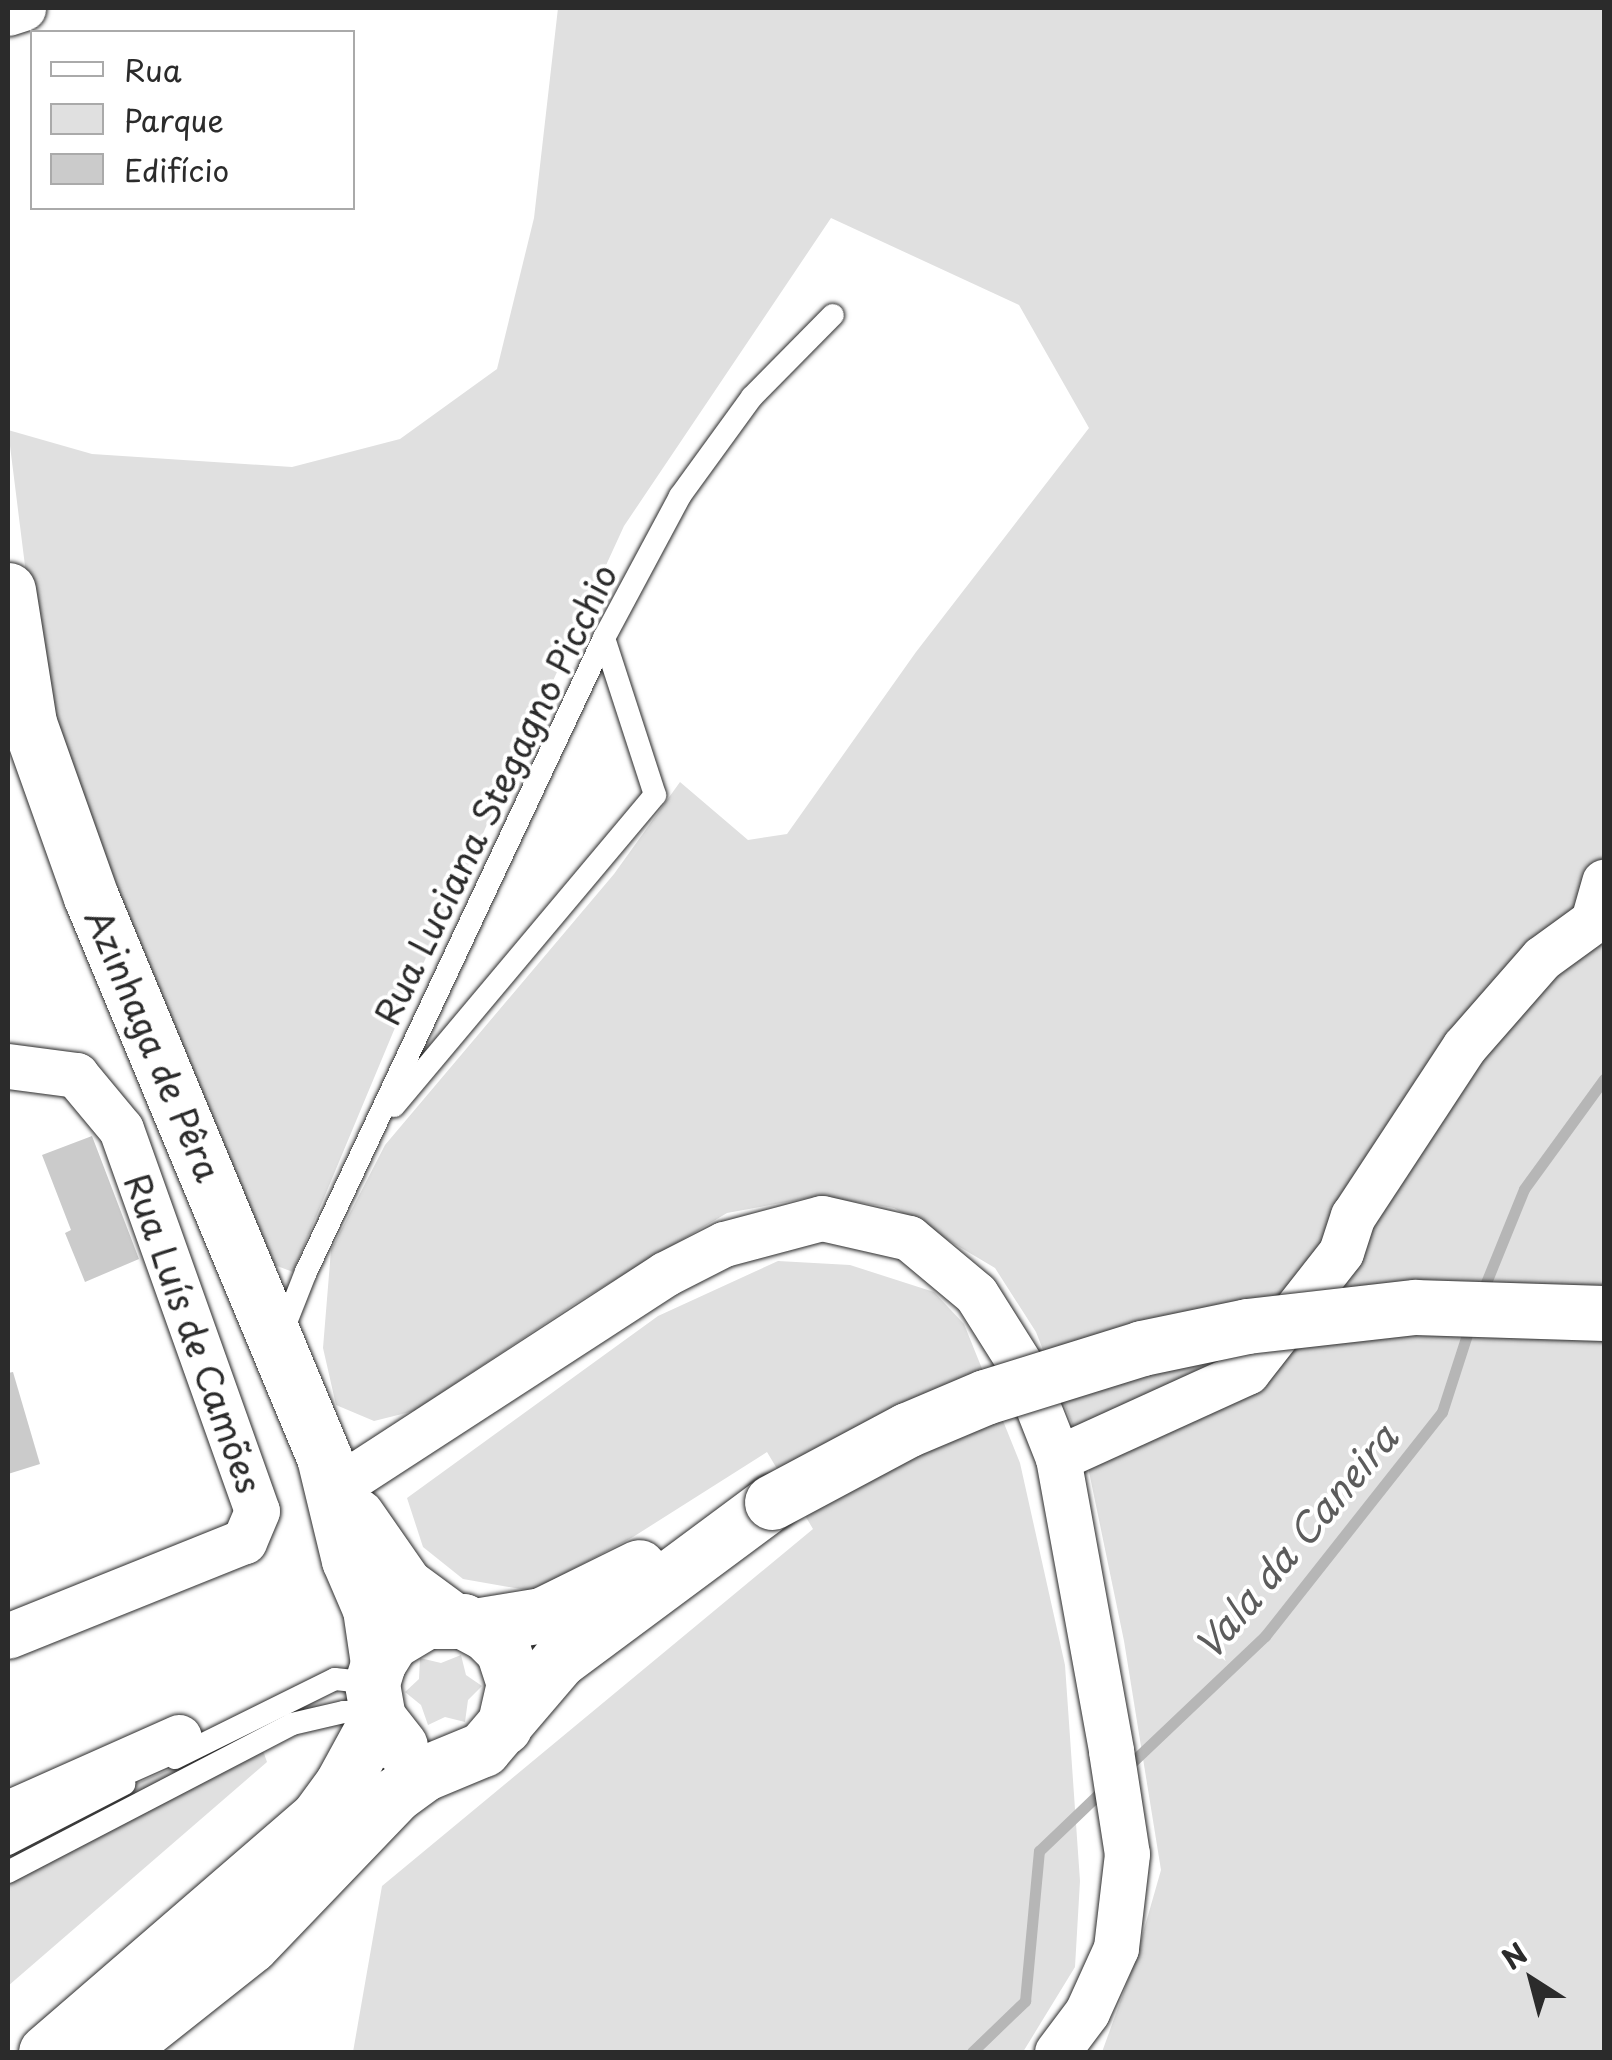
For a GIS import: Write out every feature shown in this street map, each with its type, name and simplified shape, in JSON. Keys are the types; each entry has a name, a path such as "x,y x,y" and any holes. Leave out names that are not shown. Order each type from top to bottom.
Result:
{"main road":[{"name":"Azinhaga de Pêra","path":"8,590 29,724 72,845 279,1341 334,1489 349,1560 370,1608 376,1694"},
{"path":"46,2052 318,1816 342,1784 402,1632 426,1620 463,1622 542,1615 772,1502 906,1430 969,1404 1142,1348 1246,1326 1415,1308 1604,1313"},
{"name":"Azinhaga de Pêra","path":"334,1489 377,1540 414,1595 463,1622"},
{"path":"116,2052 250,1945 396,1794 425,1773 486,1741 560,1660 772,1502"},
{"path":"376,1694 393,1740 414,1755 442,1761 486,1741 514,1698 511,1667 494,1640 463,1622"}],"street":[{"path":"8,13 23,8"},
{"path":"1058,1458 1247,1372 1341,1252 1353,1216 1464,1047 1542,958 1593,921 1604,882"},
{"name":"Rua Luís de Camões","path":"8,1066 76,1075 121,1128 257,1511 244,1541 8,1636"},
{"path":"334,1489 666,1274 724,1244 822,1218 910,1238 976,1294 1022,1367 1058,1458 1111,1751 1126,1880 1116,1948 1087,2012 1057,2052"},
{"path":"8,1812 180,1737"}],"lane":[{"name":"Rua Luciana Stegagno Picchio","path":"279,1341 306,1272 604,638 680,496 752,396 832,315"},
{"path":"373,1131 655,795 604,638"},
{"path":"8,1844 335,1679 376,1694"},
{"path":"8,1872 292,1724 376,1694"}],"green space":[{"path":"558,8 1604,8 1604,2052 1102,2052 1135,1961 1161,1870 1124,1641 1087,1462 1036,1332 995,1268 894,1208 819,1196 727,1213 576,1303 414,1411 374,1421 336,1405 323,1348 331,1250 385,1145 614,874 680,782 748,840 787,834 916,652 1089,428 1019,305 831,218 624,526 407,999 293,1272 264,1261 42,702 8,430 92,454 292,467 400,439 497,369 534,218"},
{"path":"778,1261 850,1265 934,1292 964,1324 1020,1463 1065,1665 1080,1881 1075,1967 1023,2052 353,2052 382,1886 813,1529 767,1452 633,1537 532,1591 463,1579 423,1547 407,1498 658,1316"},
{"path":"461,1655 466,1675 482,1686 468,1700 465,1722 445,1717 428,1725 421,1705 405,1692 419,1679 420,1658 441,1663"},
{"path":"256,1731 267,1762 8,1986 8,1840"}],"building":[{"path":"92,1136 139,1259 85,1282 65,1233 71,1230 42,1155"},
{"path":"13,1372 40,1464 8,1474 8,1373"}],"waterway":[{"name":"Vala da Caneira","path":"1481,1295 1524,1189 1604,1079"},
{"name":"Vala da Caneira","path":"1126,1768 1265,1636 1442,1412 1471,1322"},
{"name":"Vala da Caneira","path":"972,2052 1025,2001 1039,1851 1106,1787"}]}
